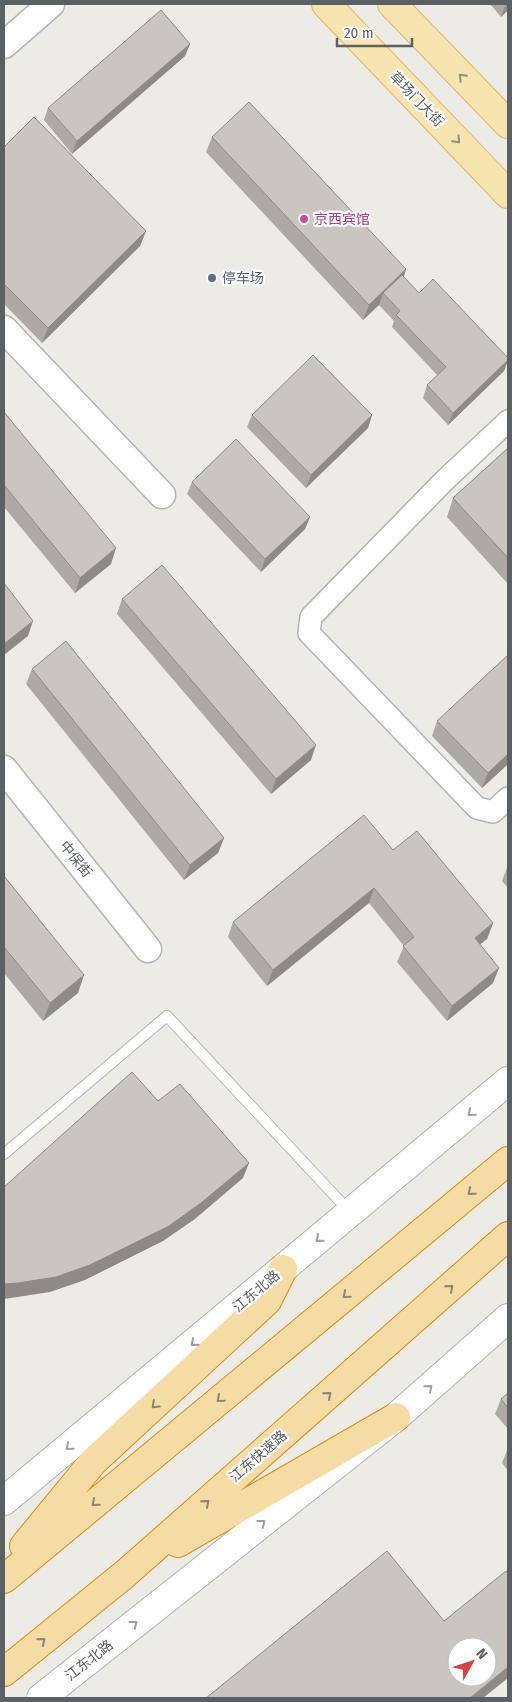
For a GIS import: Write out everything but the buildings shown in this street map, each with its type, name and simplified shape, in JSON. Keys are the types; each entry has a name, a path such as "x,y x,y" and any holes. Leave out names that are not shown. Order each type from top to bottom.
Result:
{"highway":[{"path":"4,1578 508,1161"},
{"name":"江东快速路","path":"4,1672 125,1574 508,1236"},
{"path":"4,1570 93,1462 267,1301 283,1269"},
{"path":"125,1574 396,1417"}],"main road":[{"name":"草场门大街","path":"326,4 508,194"},
{"path":"392,4 508,124"},
{"name":"江东北路","path":"4,1501 508,1081"},
{"name":"江东北路","path":"41,1698 396,1417 508,1318"}],"street":[{"path":"4,46 51,4"},
{"path":"4,329 162,495"},
{"path":"508,421 445,480 311,617 309,633 477,808 493,812 508,798"},
{"name":"中保街","path":"4,770 148,949"}],"lane":[{"path":"4,1154 166,1016 351,1213"}],"place":[{"name":"京西宾馆","path":"304,219"},
{"name":"停车场","path":"212,278"}]}
